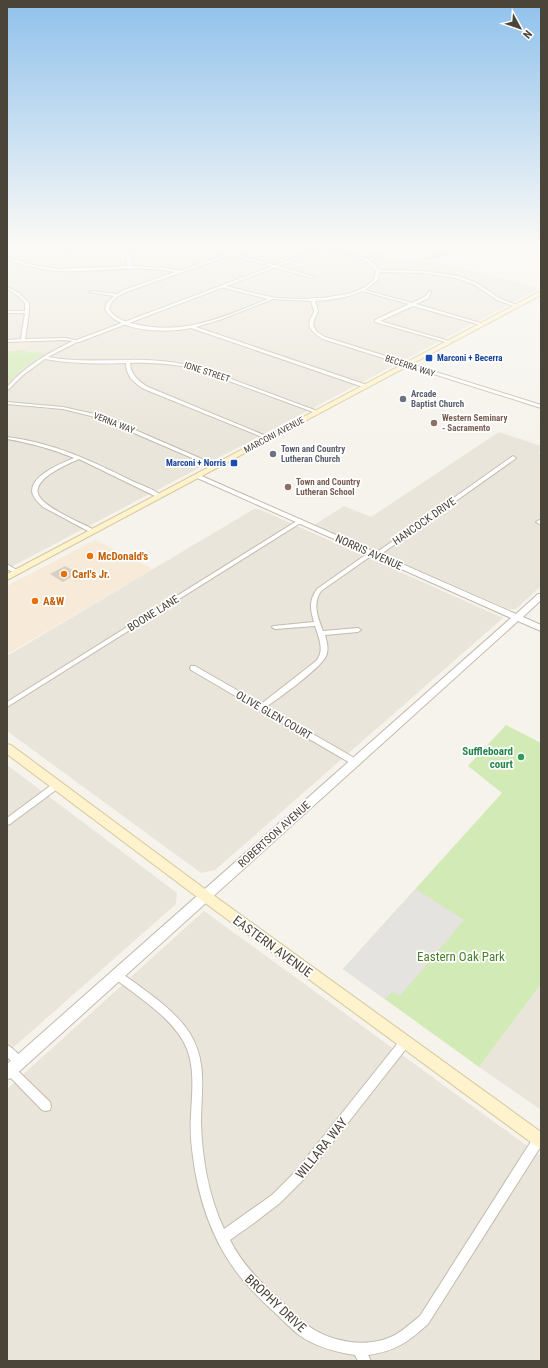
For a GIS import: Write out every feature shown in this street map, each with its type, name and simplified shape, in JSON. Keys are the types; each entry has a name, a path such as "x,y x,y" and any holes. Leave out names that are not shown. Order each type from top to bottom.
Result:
{"main road":[{"name":"MARCONI AVENUE","path":"7,576 506,312"},
{"name":"EASTERN AVENUE","path":"7,748 205,896 540,1139"}],"street":[{"path":"7,312 27,312 23,340"},
{"path":"110,312 115,318 125,322 151,328 191,327 215,321 238,312"},
{"path":"7,390 20,376 44,358 77,341 152,312"},
{"name":"BECERRA WAY","path":"316,312 312,322 312,328 320,336 332,342 541,407"},
{"path":"395,312 376,321 448,342"},
{"path":"439,312 482,324"},
{"path":"191,327 365,386"},
{"path":"7,341 65,339 77,341"},
{"name":"IONE STREET","path":"44,358 77,363 154,361 190,366 318,412"},
{"path":"128,362 130,374 136,382 146,388 269,438"},
{"name":"VERNA WAY","path":"7,403 44,405 96,416 122,425 215,466"},
{"path":"7,438 49,446 159,496"},
{"path":"78,458 53,470 43,477 37,484 35,494 38,500 45,506 92,531"},
{"name":"HANCOCK DRIVE","path":"261,708 321,660 325,650 312,604 316,593 366,557 382,551 513,458"},
{"name":"NORRIS AVENUE","path":"196,476 541,628"},
{"name":"BOONE LANE","path":"7,706 300,521"},
{"path":"7,566 16,572"},
{"name":"ROBERTSON AVENUE","path":"9,1072 541,596"},
{"path":"275,627 318,624"},
{"path":"321,633 358,630"},
{"name":"OLIVE GLEN COURT","path":"193,668 354,762"},
{"path":"7,822 57,785"},
{"name":"BROPHY DRIVE","path":"117,975 171,1019 190,1045 198,1069 199,1087 196,1122 201,1175 208,1202 222,1238 233,1258 245,1274 303,1330 332,1345 359,1349 380,1347 408,1334 424,1320 540,1139"},
{"name":"WILLARA WAY","path":"222,1238 250,1220 299,1176 405,1042"},
{"path":"7,1050 19,1062"},
{"path":"9,1072 46,1106"},
{"path":"359,1349 365,1361"}],"shaded area":[{"path":"7,312 496,312 7,569"},
{"path":"7,342 29,342 28,347 25,349 7,352"},
{"path":"499,432 541,446 541,451 538,453 541,454 541,586 516,609 509,609 314,525 344,506 371,517"},
{"path":"254,509 259,509 503,618 215,870 201,873 7,731 7,656"},
{"path":"95,540 151,568 152,570 7,654 7,586"},
{"path":"7,765 177,893 176,904 7,1053"},
{"path":"416,889 464,920 400,996 393,992 385,999 343,969"},
{"path":"204,911 541,1156 541,1361 7,1361 7,1089"},
{"path":"541,984 541,1110 479,1067"}],"green space":[{"path":"23,350 44,354 26,366 7,383 7,352"},
{"name":"Eastern Oak Park","path":"506,725 541,743 541,984 479,1067 343,969 502,793 468,766"}],"building":[{"name":"Carl's Jr.","path":"65,566 78,573 63,582 50,574"}],"place":[{"name":"Marconi + Becerra","path":"429,358"},
{"name":"Arcade Baptist Church","path":"403,399"},
{"name":"Western Seminary - Sacramento","path":"434,423"},
{"name":"Town and Country Lutheran Church","path":"273,454"},
{"name":"Marconi + Norris","path":"234,463"},
{"name":"Town and Country Lutheran School","path":"288,487"},
{"name":"McDonald's","path":"90,556"},
{"name":"Carl's Jr.","path":"64,574"},
{"name":"A&W","path":"35,601"},
{"name":"Suffleboard court","path":"521,757"}]}
